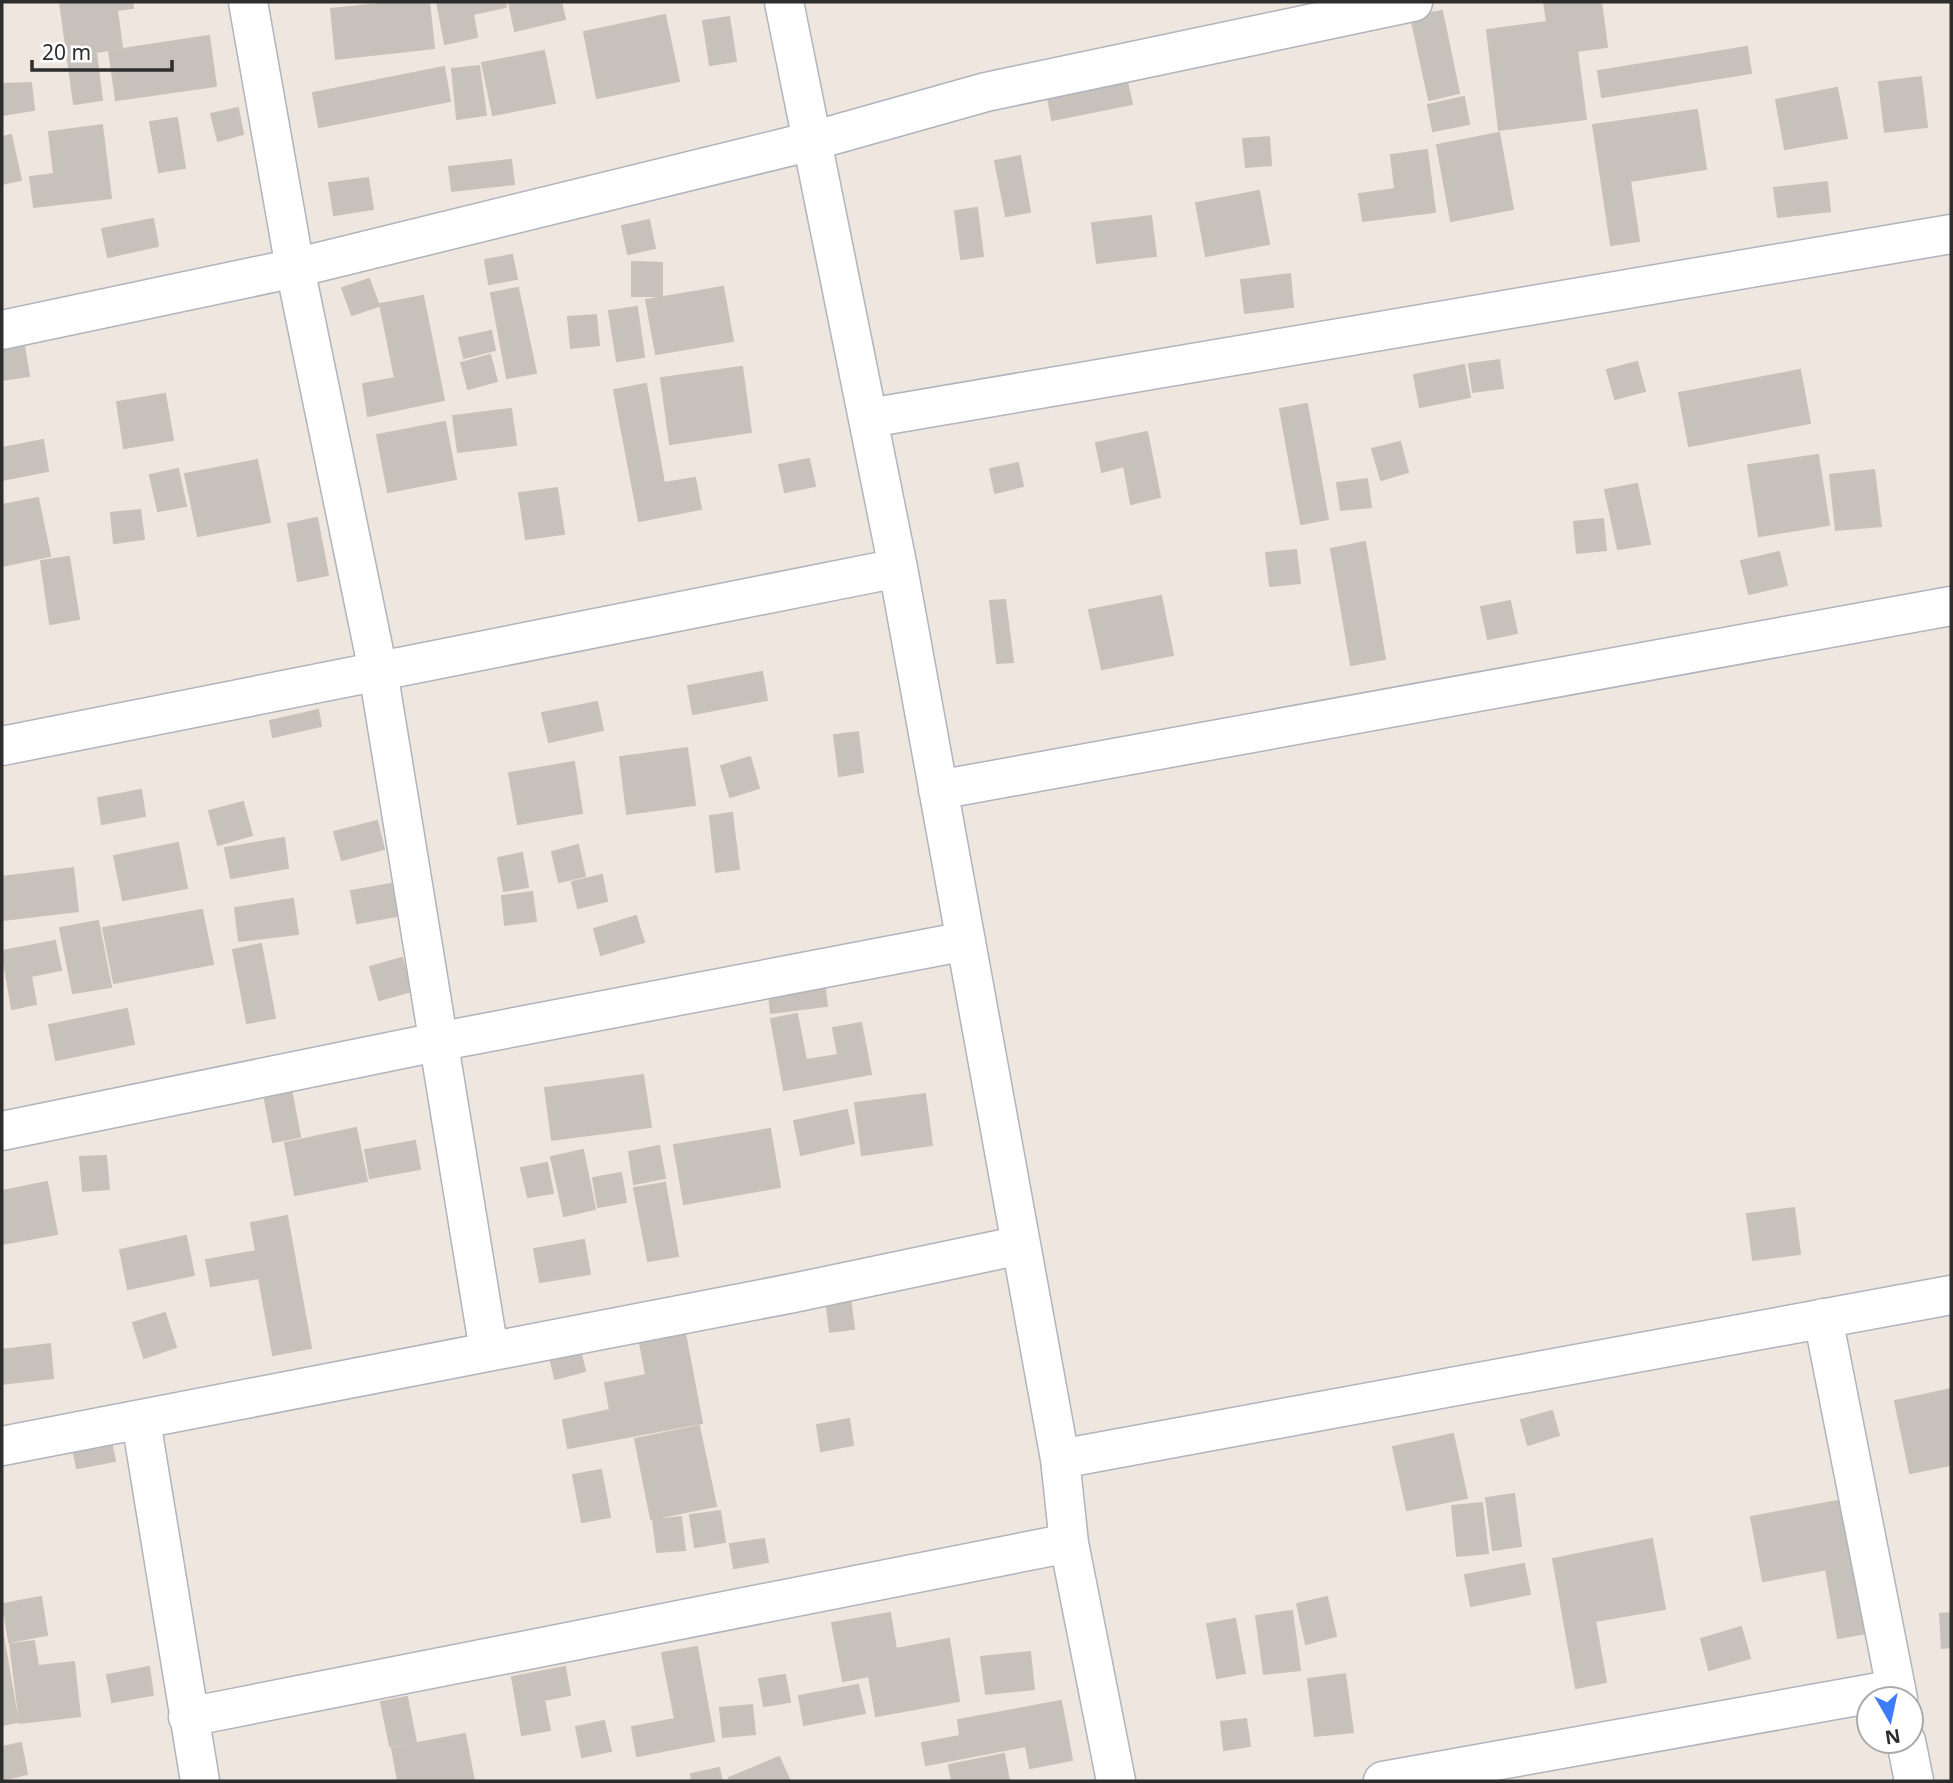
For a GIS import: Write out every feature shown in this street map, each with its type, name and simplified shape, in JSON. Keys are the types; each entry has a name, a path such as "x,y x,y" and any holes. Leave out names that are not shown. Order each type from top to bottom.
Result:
{"street":[{"path":"248,2 295,268 378,671 489,1351"},
{"path":"784,2 898,568 1060,1459 1069,1544 1116,1781"},
{"path":"2,330 295,268 813,141 986,92 1413,2"},
{"path":"869,418 1951,234"},
{"path":"2,746 898,568"},
{"path":"938,790 1951,606"},
{"path":"2,1131 437,1042 966,941"},
{"path":"2,1446 793,1293 1021,1245"},
{"path":"1060,1459 1951,1295"},
{"path":"1823,1318 1895,1685"},
{"path":"141,1421 200,1781"},
{"path":"188,1717 1069,1544"},
{"path":"1383,1781 1519,1770 1855,1702"},
{"path":"1909,1755 1914,1781"}],"building":[{"path":"60,2 132,2 133,8 117,10 122,48 96,52 102,100 74,104"},
{"path":"429,2 434,48 336,59 331,9"},
{"path":"437,2 505,2 506,7 473,14 477,37 445,44"},
{"path":"509,2 561,2 565,19 515,31"},
{"path":"1544,2 1601,2 1607,47 1577,51 1586,119 1499,130 1487,30 1547,22"},
{"path":"1442,11 1459,93 1429,100 1411,17"},
{"path":"665,15 679,81 597,98 584,32"},
{"path":"729,17 736,61 710,65 703,21"},
{"path":"209,36 216,86 116,100 109,51"},
{"path":"1747,47 1751,73 1602,97 1598,71"},
{"path":"544,51 555,103 493,115 482,63"},
{"path":"479,66 486,115 457,119 452,69"},
{"path":"444,67 450,101 319,127 313,93"},
{"path":"1126,77 1132,104 1052,120 1047,92"},
{"path":"1921,77 1927,127 1885,132 1879,82"},
{"path":"31,83 34,110 2,115 2,84"},
{"path":"1837,88 1847,138 1785,149 1776,100"},
{"path":"1464,97 1469,124 1433,131 1428,105"},
{"path":"238,108 243,134 218,141 211,114"},
{"path":"1697,110 1706,169 1630,181 1639,241 1611,245 1593,125"},
{"path":"177,118 185,168 159,172 150,122"},
{"path":"102,125 111,198 34,207 30,177 54,174 49,132"},
{"path":"1499,133 1513,209 1451,221 1437,145"},
{"path":"11,135 21,180 2,184 2,137"},
{"path":"1269,137 1271,165 1246,167 1243,139"},
{"path":"1427,150 1435,212 1363,221 1359,194 1395,189 1391,155"},
{"path":"1020,156 1030,212 1006,216 995,161"},
{"path":"511,160 514,184 452,191 449,167"},
{"path":"368,178 373,209 334,215 329,183"},
{"path":"1827,182 1830,211 1778,217 1774,188"},
{"path":"1259,191 1269,244 1206,256 1196,203"},
{"path":"977,208 983,256 961,259 955,211"},
{"path":"1151,216 1156,256 1097,263 1092,223"},
{"path":"153,219 158,246 108,257 102,229"},
{"path":"649,220 655,248 628,254 622,226"},
{"path":"512,255 517,279 489,284 485,260"},
{"path":"632,262 662,263 662,296 632,296"},
{"path":"1290,274 1293,307 1245,313 1241,280"},
{"path":"369,279 379,306 352,315 342,288"},
{"path":"723,287 733,341 656,354 646,300"},
{"path":"518,288 536,373 507,378 491,293"},
{"path":"423,296 444,400 368,416 363,384 395,378 380,304"},
{"path":"637,307 644,357 617,361 609,311"},
{"path":"596,315 599,345 571,348 568,317"},
{"path":"491,331 495,350 464,358 459,338"},
{"path":"24,346 29,376 2,380 2,349"},
{"path":"490,355 497,381 468,389 461,363"},
{"path":"1499,360 1503,388 1473,392 1469,364"},
{"path":"1637,362 1645,391 1615,399 1607,370"},
{"path":"1464,365 1470,397 1420,407 1414,375"},
{"path":"742,367 751,432 670,444 661,378"},
{"path":"1800,370 1810,423 1689,446 1679,393"},
{"path":"646,384 664,483 695,478 701,509 639,521 614,390"},
{"path":"165,394 173,440 124,448 117,402"},
{"path":"1307,404 1328,519 1301,524 1280,409"},
{"path":"511,409 516,445 458,452 453,416"},
{"path":"445,422 456,479 388,492 377,435"},
{"path":"1147,432 1160,497 1131,504 1124,466 1102,472 1096,443"},
{"path":"43,440 48,471 2,480 2,448"},
{"path":"1400,442 1408,472 1381,480 1372,449"},
{"path":"1818,455 1829,525 1759,536 1748,465"},
{"path":"809,459 815,486 785,492 779,465"},
{"path":"257,460 270,522 198,536 185,474"},
{"path":"1018,463 1023,486 995,493 990,469"},
{"path":"178,469 186,506 158,511 150,475"},
{"path":"1874,470 1881,526 1836,530 1830,475"},
{"path":"1367,479 1371,507 1341,510 1337,483"},
{"path":"1637,484 1650,544 1618,549 1605,490"},
{"path":"557,488 564,534 526,539 519,493"},
{"path":"38,498 50,556 2,566 2,505"},
{"path":"140,510 144,539 114,543 111,513"},
{"path":"317,518 328,575 298,581 288,524"},
{"path":"1603,519 1606,550 1577,553 1574,522"},
{"path":"1365,542 1385,659 1351,665 1331,549"},
{"path":"1296,550 1300,583 1270,586 1266,553"},
{"path":"1779,552 1787,585 1749,594 1741,561"},
{"path":"69,557 79,619 50,624 41,561"},
{"path":"1161,596 1173,655 1102,669 1089,610"},
{"path":"1005,600 1013,662 997,663 990,601"},
{"path":"1510,601 1517,633 1488,639 1481,607"},
{"path":"762,672 767,700 693,714 688,686"},
{"path":"597,702 603,730 549,742 542,713"},
{"path":"318,710 321,726 273,737 270,721"},
{"path":"858,732 863,772 839,776 834,735"},
{"path":"687,748 695,805 627,814 620,757"},
{"path":"750,757 759,788 730,797 721,766"},
{"path":"574,762 582,813 518,824 509,773"},
{"path":"141,790 145,816 102,824 98,798"},
{"path":"243,802 252,835 218,845 209,811"},
{"path":"732,813 739,869 716,872 710,816"},
{"path":"377,821 384,849 342,860 334,832"},
{"path":"284,838 288,868 231,878 225,848"},
{"path":"178,843 187,888 123,900 114,856"},
{"path":"578,845 585,876 559,882 552,852"},
{"path":"522,853 528,887 504,891 498,858"},
{"path":"73,868 78,911 2,920 2,877"},
{"path":"602,875 607,901 578,908 572,882"},
{"path":"391,884 397,916 357,923 351,891"},
{"path":"532,892 536,921 505,925 502,896"},
{"path":"293,899 298,934 239,941 235,908"},
{"path":"202,910 213,964 114,983 103,928"},
{"path":"636,916 644,942 601,955 594,929"},
{"path":"98,921 111,987 73,993 60,928"},
{"path":"55,941 61,970 31,976 36,1004 12,1009 2,951"},
{"path":"261,944 275,1018 247,1023 233,950"},
{"path":"402,958 412,991 379,1000 370,967"},
{"path":"824,980 827,1006 771,1013 768,987"},
{"path":"127,1009 134,1044 56,1060 49,1025"},
{"path":"797,1014 806,1060 838,1055 833,1028 861,1023 871,1074 784,1090 771,1019"},
{"path":"643,1075 651,1127 552,1140 545,1088"},
{"path":"290,1083 300,1137 273,1142 263,1089"},
{"path":"925,1094 932,1145 862,1155 855,1103"},
{"path":"847,1110 854,1143 801,1155 794,1121"},
{"path":"356,1128 367,1181 295,1195 285,1143"},
{"path":"770,1129 780,1187 684,1204 674,1145"},
{"path":"415,1141 420,1169 370,1178 365,1150"},
{"path":"659,1146 665,1178 634,1184 629,1152"},
{"path":"583,1150 595,1209 564,1216 551,1157"},
{"path":"106,1156 109,1189 83,1191 80,1157"},
{"path":"547,1163 553,1193 528,1197 521,1168"},
{"path":"621,1173 626,1202 598,1207 593,1178"},
{"path":"47,1182 57,1234 2,1244 2,1191"},
{"path":"665,1183 678,1256 648,1261 634,1188"},
{"path":"1794,1208 1800,1254 1753,1260 1747,1214"},
{"path":"287,1216 311,1348 273,1355 259,1278 211,1286 206,1260 256,1251 251,1223"},
{"path":"186,1236 194,1275 128,1289 120,1250"},
{"path":"584,1240 590,1274 540,1282 534,1249"},
{"path":"850,1297 854,1329 830,1332 826,1300"},
{"path":"165,1313 176,1347 144,1358 133,1323"},
{"path":"683,1323 702,1423 568,1448 563,1420 610,1410 605,1383 646,1375 638,1332"},
{"path":"578,1341 585,1371 555,1379 548,1349"},
{"path":"50,1344 53,1378 2,1384 2,1350"},
{"path":"1951,1389 1951,1465 1910,1473 1895,1401"},
{"path":"1552,1411 1559,1435 1528,1445 1521,1420"},
{"path":"849,1419 853,1445 821,1451 817,1425"},
{"path":"699,1426 716,1506 651,1519 635,1439"},
{"path":"109,1431 115,1461 77,1468 71,1439"},
{"path":"1453,1434 1467,1498 1407,1510 1393,1447"},
{"path":"601,1470 610,1517 582,1522 573,1475"},
{"path":"1514,1494 1521,1546 1493,1550 1486,1498"},
{"path":"1843,1500 1855,1564 1763,1581 1751,1517"},
{"path":"1482,1503 1488,1553 1457,1556 1452,1506"},
{"path":"720,1511 725,1542 695,1547 690,1515"},
{"path":"681,1517 685,1550 657,1552 653,1520"},
{"path":"764,1539 768,1562 734,1568 730,1544"},
{"path":"1652,1539 1665,1609 1595,1621 1606,1682 1576,1688 1553,1559"},
{"path":"1524,1564 1530,1594 1471,1606 1465,1575"},
{"path":"1855,1564 1867,1633 1838,1638 1826,1569"},
{"path":"41,1597 47,1635 9,1642 3,1604"},
{"path":"1327,1597 1336,1636 1306,1644 1297,1604"},
{"path":"1292,1611 1300,1670 1264,1674 1256,1616"},
{"path":"890,1613 896,1649 949,1639 959,1701 876,1716 869,1676 843,1681 832,1623"},
{"path":"1951,1613 1951,1647 1942,1648 1940,1614"},
{"path":"1235,1619 1245,1673 1217,1678 1207,1624"},
{"path":"1741,1627 1750,1658 1709,1670 1701,1639"},
{"path":"2,1630 18,1722 2,1725"},
{"path":"34,1641 38,1666 74,1662 80,1716 20,1723 10,1644"},
{"path":"697,1647 714,1741 637,1756 632,1727 675,1719 662,1653"},
{"path":"1030,1652 1034,1689 986,1694 981,1657"},
{"path":"149,1667 153,1695 112,1702 107,1675"},
{"path":"565,1667 570,1695 544,1700 550,1730 522,1735 512,1677"},
{"path":"1345,1674 1353,1732 1315,1736 1308,1679"},
{"path":"785,1675 790,1702 764,1706 759,1679"},
{"path":"858,1685 865,1713 804,1725 799,1696"},
{"path":"407,1697 416,1742 390,1746 381,1702"},
{"path":"1061,1701 1072,1760 1030,1768 1026,1746 926,1765 922,1743 960,1736 958,1720"},
{"path":"752,1705 755,1734 723,1737 720,1708"},
{"path":"1246,1719 1250,1746 1224,1750 1221,1722"},
{"path":"604,1721 611,1751 582,1757 576,1727"},
{"path":"465,1734 474,1781 398,1781 392,1748"},
{"path":"21,1743 27,1774 2,1780 2,1747"},
{"path":"1004,1754 1009,1781 952,1781 949,1765"},
{"path":"779,1757 790,1781 731,1781 729,1778"},
{"path":"719,1768 722,1781 692,1781 691,1774"}]}
